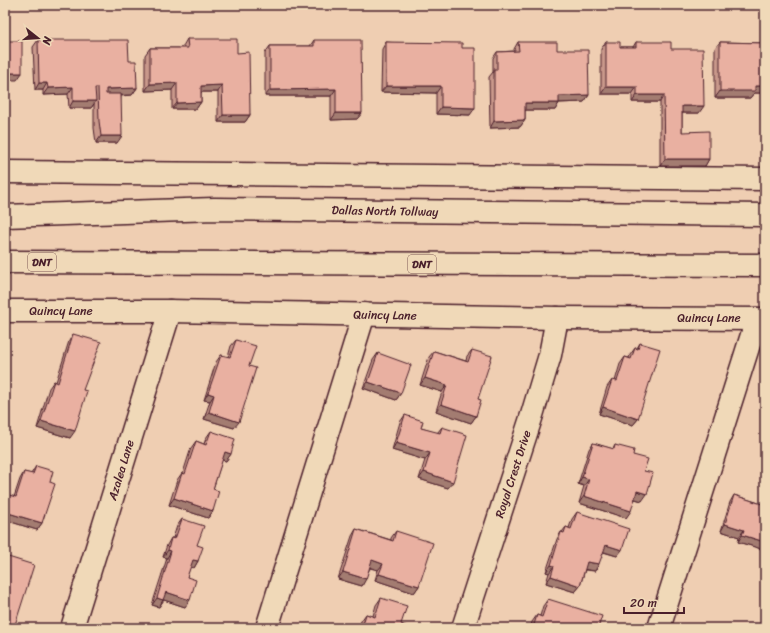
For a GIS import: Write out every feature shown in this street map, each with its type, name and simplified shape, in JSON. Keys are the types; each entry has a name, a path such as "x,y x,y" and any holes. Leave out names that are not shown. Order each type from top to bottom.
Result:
{"main road":[{"path":"5,172 765,178"},
{"name":"Dallas North Tollway","path":"5,216 214,209 765,215"},
{"name":"DNT","path":"5,262 765,265"},
{"name":"Quincy Lane","path":"5,312 170,311 557,318 761,319"},
{"name":"Azalea Lane","path":"72,628 170,311"},
{"path":"267,628 364,314"},
{"name":"Royal Crest Drive","path":"463,628 532,415 550,355 557,318"},
{"path":"658,628 761,319"}],"building":[{"path":"187,39 237,39 237,53 249,52 250,115 223,115 222,85 201,86 201,102 177,103 177,83 150,84 150,48 188,48"},
{"path":"38,40 128,40 129,61 136,61 137,88 106,89 106,94 121,94 122,136 101,136 98,88 95,88 96,101 73,101 73,87 48,88 47,83 39,83"},
{"path":"314,40 361,40 362,113 336,113 336,89 270,90 270,46 314,46"},
{"path":"5,41 22,41 22,73 5,73"},
{"path":"386,42 462,43 462,48 475,48 475,108 441,107 441,86 386,86"},
{"path":"518,42 557,42 557,50 588,50 589,95 559,96 559,103 525,103 525,120 494,121 494,70 497,70 497,52 519,51"},
{"path":"606,42 620,42 620,47 636,47 636,42 671,42 671,49 703,49 704,106 682,106 682,132 709,131 709,159 665,159 664,95 637,95 637,87 606,87"},
{"path":"720,42 765,43 765,86 755,86 755,91 720,91"},
{"path":"73,334 101,342 83,390 87,391 75,431 41,421 54,381 58,383"},
{"path":"236,340 256,346 249,366 256,368 239,422 209,412 214,395 208,393 221,355 230,357"},
{"path":"640,343 660,349 638,419 603,407 612,380 617,381 625,357 631,359 635,348 638,349"},
{"path":"472,350 492,356 478,399 481,400 476,416 441,404 447,385 425,378 434,351 468,362"},
{"path":"378,353 411,365 401,393 368,382"},
{"path":"405,415 423,421 421,428 440,433 442,427 467,435 453,482 424,472 430,453 396,443"},
{"path":"211,431 235,439 231,454 225,452 213,489 219,491 213,511 174,498 182,473 185,474 196,441 206,445"},
{"path":"593,443 614,449 615,445 634,450 633,455 648,459 644,471 653,473 647,494 637,491 631,511 584,496 589,479 582,477"},
{"path":"36,466 53,471 50,482 55,484 42,523 5,512 5,506 9,495 16,497 24,472 33,474"},
{"path":"734,495 765,505 765,542 742,535 744,530 725,524"},
{"path":"577,512 629,529 622,550 606,545 599,564 587,562 580,586 551,576 554,566 551,565 561,532 564,533 566,527 571,529"},
{"path":"182,519 204,526 197,545 203,547 198,561 193,560 187,577 196,580 190,600 166,592 163,600 157,598 171,551 168,550 171,538 175,539"},
{"path":"356,529 393,541 396,531 433,543 419,586 379,574 383,564 372,560 366,579 343,572"},
{"path":"5,556 34,565 14,628 5,627"},
{"path":"381,598 407,606 401,624 408,628 362,628 366,614 375,617"},
{"path":"548,599 602,616 598,628 533,628 537,615 542,617"},
{"path":"765,618 765,628 751,628 753,624 762,627"}]}
